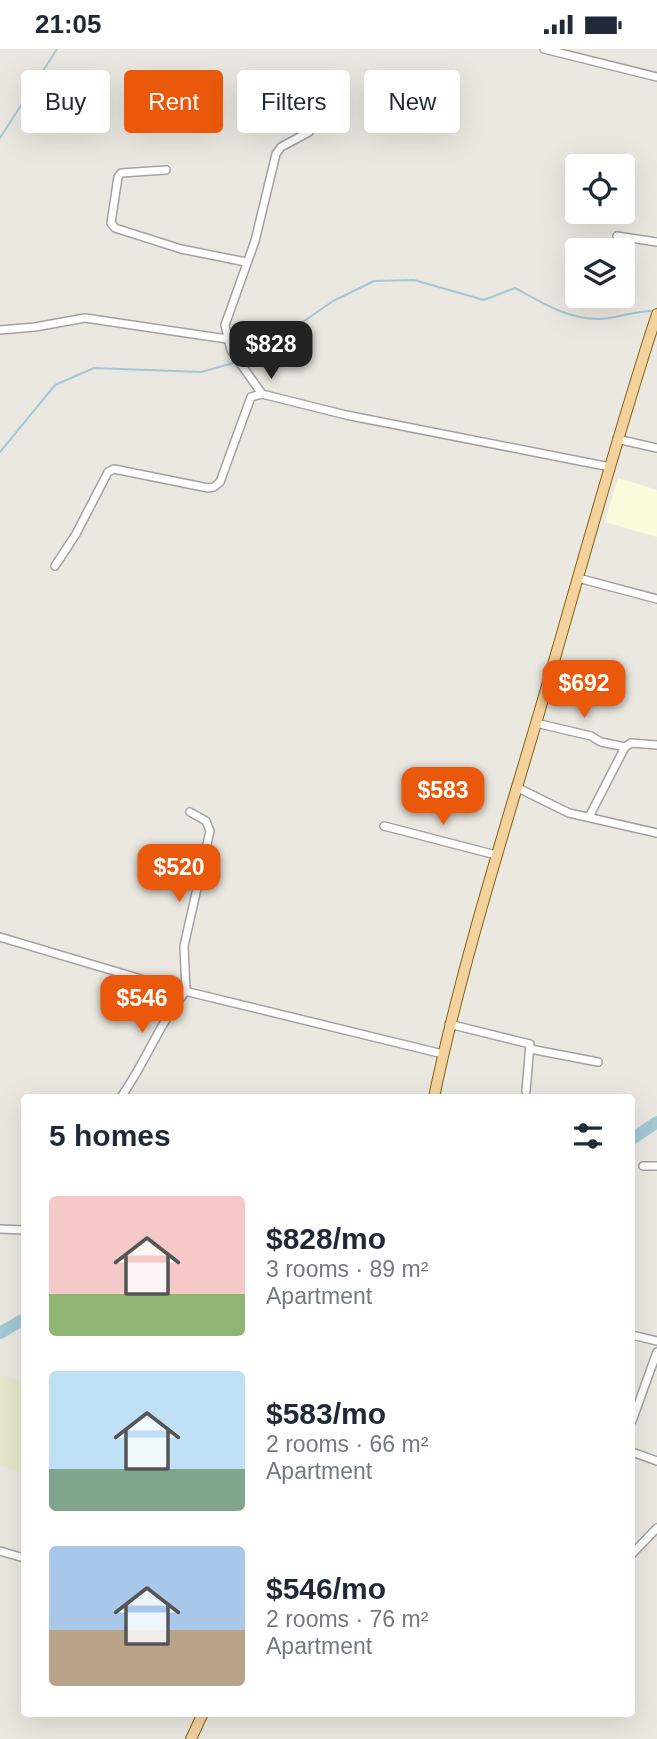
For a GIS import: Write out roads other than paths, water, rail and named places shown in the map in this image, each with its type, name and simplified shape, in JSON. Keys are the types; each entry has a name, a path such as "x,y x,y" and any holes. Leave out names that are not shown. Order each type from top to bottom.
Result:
{"main road":[{"path":"435,1094 449,1024 496,855 617,439 657,315"},
{"path":"191,1739 201,1717"}],"street":[{"path":"544,49 657,77"},
{"path":"262,394 232,350 225,325 258,230 276,155 281,146 307,133"},
{"path":"166,170 121,173 118,177 111,223 115,228 181,249 246,262"},
{"path":"617,236 657,242"},
{"path":"0,330 86,318 227,339"},
{"path":"55,566 108,473 114,469 214,487 220,482 251,397 262,394 346,415 610,467"},
{"path":"617,439 657,448"},
{"path":"578,578 657,599"},
{"path":"536,723 625,747"},
{"path":"589,817 625,747 631,743 657,745"},
{"path":"516,787 569,813 657,833"},
{"path":"123,1094 175,1003 186,991 184,946 210,831 206,821 190,812"},
{"path":"384,826 496,855"},
{"path":"0,937 186,991 443,1054"},
{"path":"449,1024 527,1041 530,1048 526,1091"},
{"path":"530,1048 598,1062"},
{"path":"643,1166 657,1166"},
{"path":"0,1229 21,1230"},
{"path":"635,1336 657,1341"},
{"path":"635,1413 657,1352"},
{"path":"635,1453 657,1461"},
{"path":"635,1551 657,1528"},
{"path":"0,1551 21,1557"}],"waterway":[{"path":"0,138 57,49"},
{"path":"243,360 251,358 333,301 374,281 414,280 484,300 515,288 555,309 587,318 605,319 652,311"},
{"path":"0,452 55,385 94,368 201,372 237,362"},
{"path":"635,1137 657,1122"},
{"path":"0,1333 21,1321"}]}
